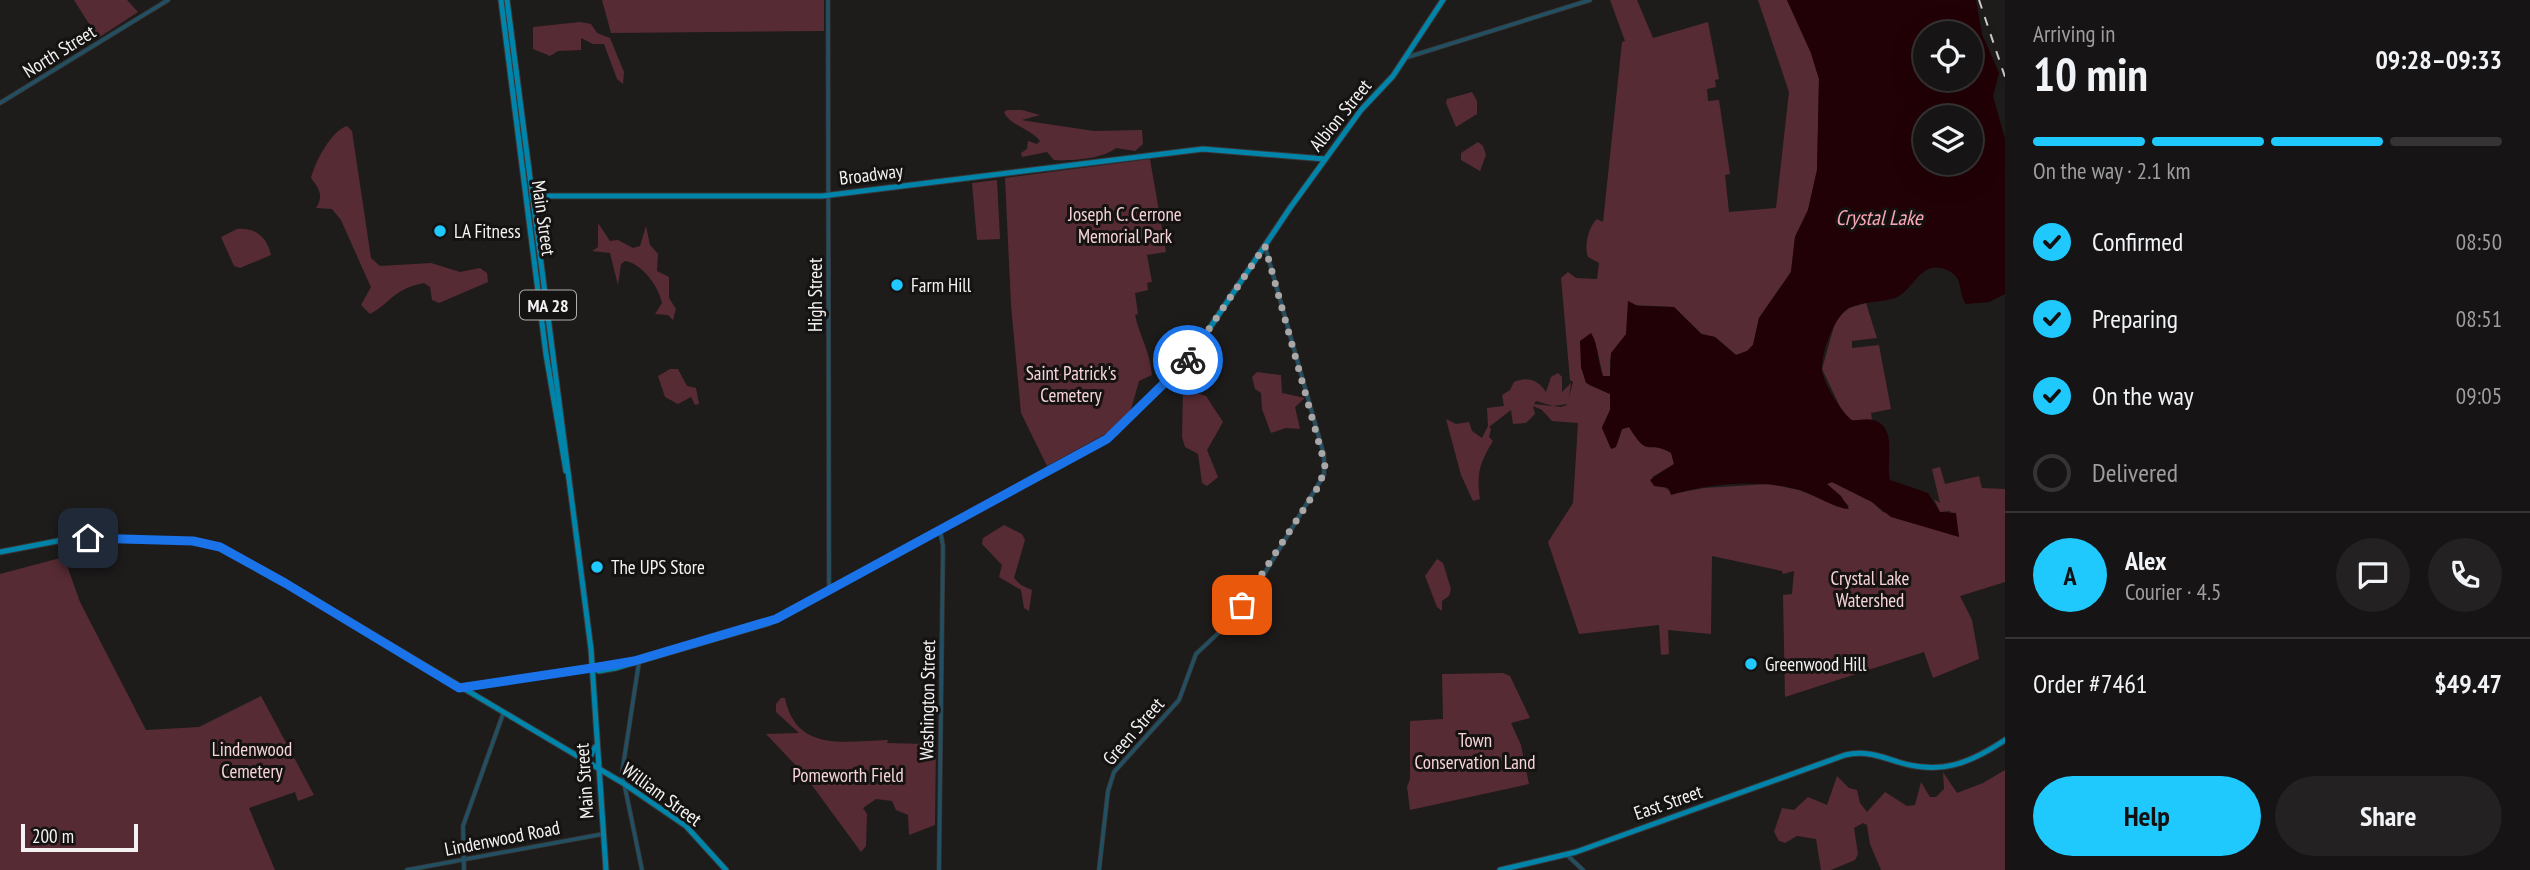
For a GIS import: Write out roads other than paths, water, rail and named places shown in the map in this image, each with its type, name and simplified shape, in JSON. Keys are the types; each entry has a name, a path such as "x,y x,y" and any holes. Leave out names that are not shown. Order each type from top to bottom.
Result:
{"main road":[{"name":"Main Street","path":"501,0 545,340 569,481 592,668 606,870"},
{"name":"Main Street","path":"507,0 553,344 558,404"},
{"name":"Albion Street","path":"459,688 637,660 764,625 1118,431 1190,357 1325,159 1405,58 1443,0"},
{"name":"Broadway","path":"533,195 828,196 1211,149 1325,159"},
{"path":"545,340 550,340 553,344"},
{"name":"William Street","path":"0,552 74,538 211,544 264,570 620,781 686,826 726,870"},
{"name":"East Street","path":"1500,870 1567,855 1857,752 1921,768 1943,769 2005,740"},
{"path":"582,759 591,755 597,744"},
{"path":"600,787 605,780 620,781"}],"street":[{"name":"North Street","path":"0,103 169,0"},
{"name":"High Street","path":"828,0 829,591"},
{"path":"1405,58 1590,0"},
{"name":"Green Street","path":"1099,870 1107,795 1114,772 1179,700 1196,654 1223,630 1257,586 1325,472 1324,455 1263,248"},
{"name":"Washington Street","path":"939,870 943,546 940,530"},
{"path":"637,660 620,781 642,870"},
{"path":"464,870 463,826 503,713"},
{"name":"Lindenwood Road","path":"407,870 603,834"},
{"path":"1576,852 1578,864"},
{"path":"1567,855 1583,870"}],"water":[{"name":"Crystal Lake","path":"1787,0 1976,0 1980,21 1913,21 1913,91 1983,91 1983,36 1999,73 1993,96 2005,139 2005,294 1989,302 1966,304 1959,281 1953,273 1938,267 1930,268 1895,298 1860,304 1843,313 1828,338 1822,368 1831,392 1851,420 1873,420 1886,430 1890,480 1928,493 1940,512 1956,513 1959,537 1891,517 1872,502 1832,482 1827,484 1841,496 1849,509 1800,490 1769,484 1718,485 1671,495 1669,488 1654,486 1650,480 1674,464 1671,453 1657,447 1645,446 1629,427 1622,429 1616,447 1611,449 1602,428 1610,410 1610,394 1586,383 1581,367 1580,341 1591,333 1603,376 1610,376 1611,353 1626,334 1628,301 1638,306 1674,307 1701,334 1715,337 1736,355 1747,351 1753,345 1759,318 1791,272 1795,237 1808,210 1817,170 1819,79 1811,53"}],"railway":[{"path":"1979,0 2005,77"}],"place":[{"name":"LA Fitness","path":"440,231"},
{"name":"Farm Hill","path":"897,285"},
{"name":"The UPS Store","path":"597,567"},
{"name":"Greenwood Hill","path":"1751,664"}],"park label":[{"name":"Joseph C. Cerrone Memorial Park","path":"1125,225"},
{"name":"Saint Patrick's Cemetery","path":"1071,384"},
{"name":"Crystal Lake Watershed","path":"1870,589"},
{"name":"Town Conservation Land","path":"1475,751"},
{"name":"Lindenwood Cemetery","path":"252,760"},
{"name":"Pomeworth Field","path":"848,775"}]}
